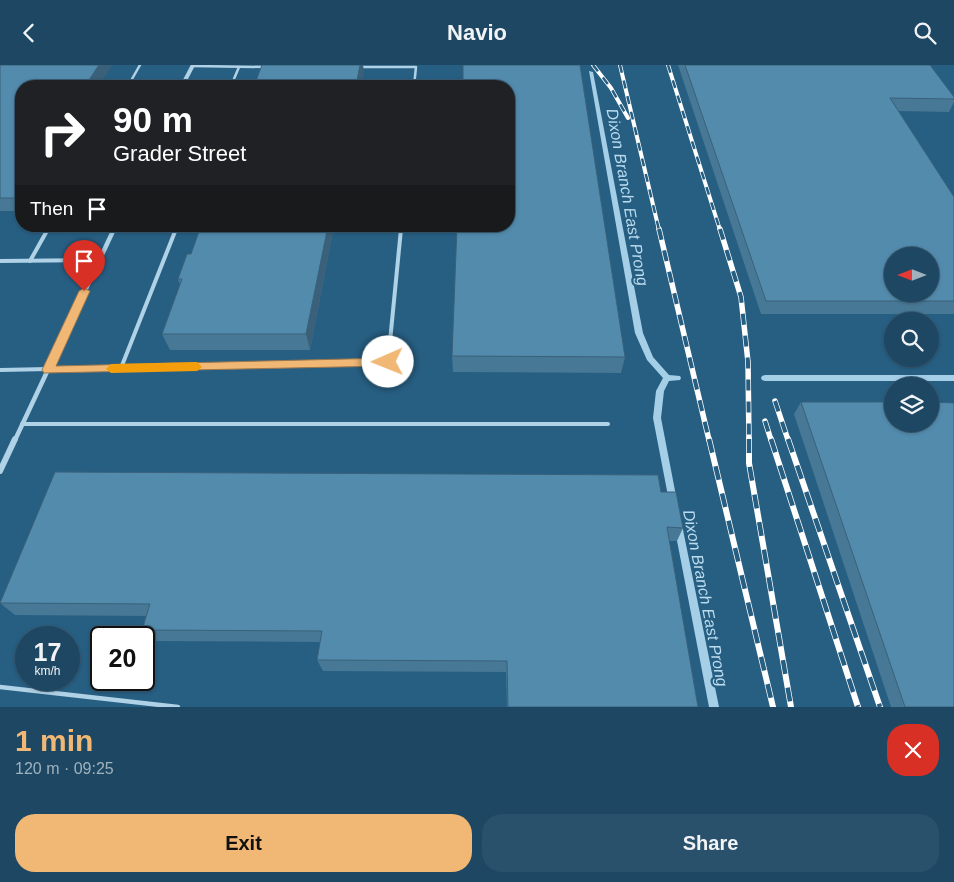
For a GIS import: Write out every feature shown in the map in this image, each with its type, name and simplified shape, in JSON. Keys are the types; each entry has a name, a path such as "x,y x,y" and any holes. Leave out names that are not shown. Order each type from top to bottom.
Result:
{"street":[{"path":"185,80 192,66"},
{"path":"0,471 112,232"}],"lane":[{"path":"131,80 140,65"},
{"path":"192,66 268,67"},
{"path":"233,80 238,67"},
{"path":"357,67 416,67 415,80"},
{"path":"30,261 47,232"},
{"path":"121,368 174,232"},
{"path":"0,370 388,362 400,232"},
{"path":"0,261 99,260"},
{"path":"22,424 608,424"},
{"path":"0,688 178,707"}],"building":[{"path":"0,65 99,65 89,80 15,80 15,198 0,198"},
{"path":"262,65 360,65 357,80 256,80"},
{"path":"463,65 580,65 625,357 452,356 457,232 515,232 515,80 463,80"},
{"path":"685,65 930,65 954,99 890,98 954,197 954,301 939,301 939,247 884,247 884,301 766,301"},
{"path":"199,232 327,232 306,334 162,334 182,279 178,279 187,254 191,254"},
{"path":"801,402 884,402 884,432 939,432 939,402 954,403 954,707 905,707"},
{"path":"55,472 658,475 661,492 676,492 683,528 667,527 698,707 508,707 507,661 317,660 322,631 155,630 155,626 143,626 150,604 0,603"}],"waterway":[{"name":"Dixon Branch East Prong","path":"591,72 639,333 650,358 667,378"},
{"name":"Dixon Branch East Prong","path":"667,378 677,378"},
{"name":"Dixon Branch East Prong","path":"667,378 660,391 657,418 673,501"},
{"name":"Dixon Branch East Prong","path":"765,378 954,378"},
{"name":"Dixon Branch East Prong","path":"678,525 714,707"}],"railway":[{"path":"593,65 611,88 628,118"},
{"path":"620,65 659,230"},
{"path":"668,65 720,230"},
{"path":"659,229 709,440"},
{"path":"720,229 741,297 748,362 749,440"},
{"path":"775,401 788,440"},
{"path":"765,421 771,440"},
{"path":"709,439 773,707"},
{"path":"771,439 858,707"},
{"path":"788,439 880,707"},
{"path":"749,440 749,463 791,707"}],"slow traffic":[{"path":"111,369 197,367"}],"route":[{"path":"84,291 48,370 388,362"}]}
